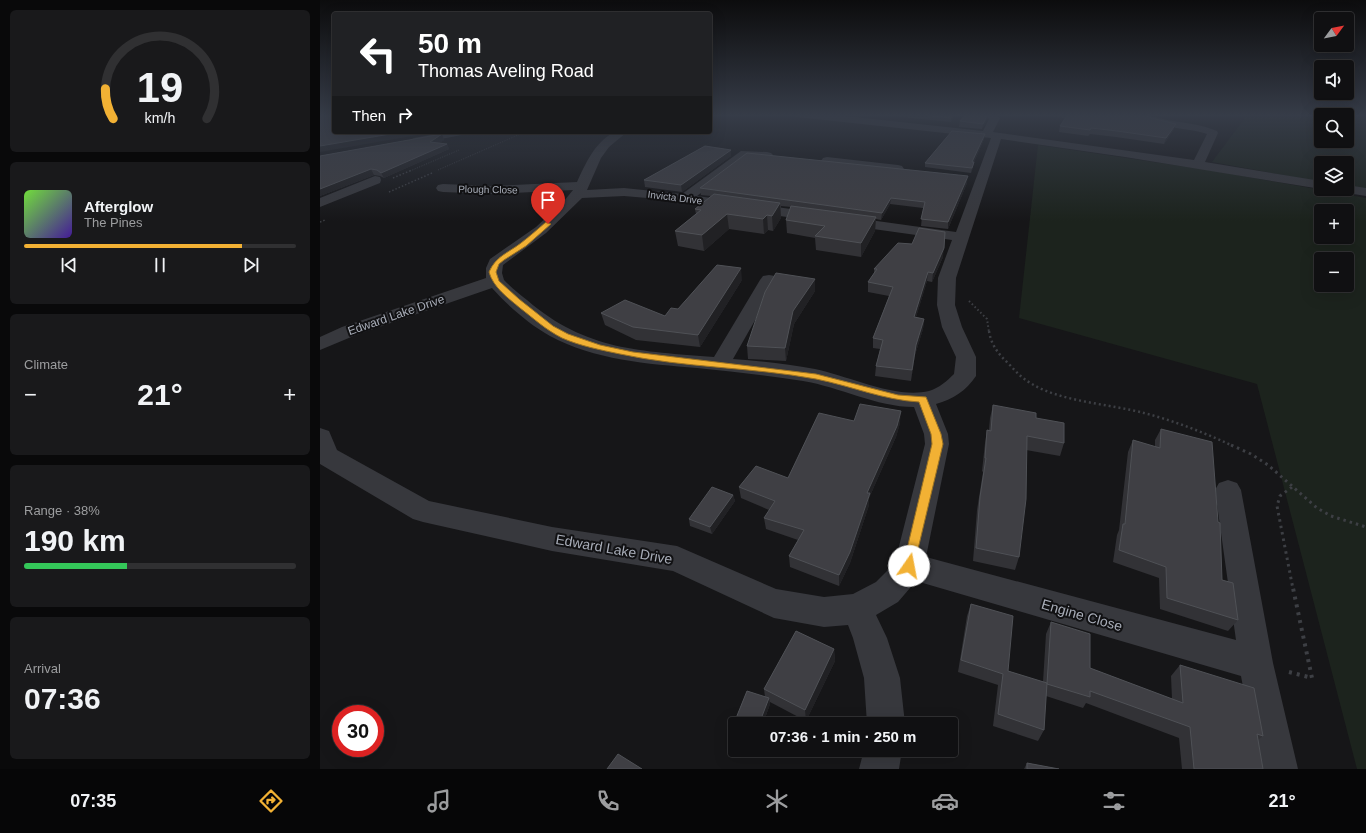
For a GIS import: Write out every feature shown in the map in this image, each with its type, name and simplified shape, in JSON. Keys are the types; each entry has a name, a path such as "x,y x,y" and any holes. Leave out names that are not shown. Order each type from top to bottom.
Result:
{"street":[{"path":"601,150 595,157 580,190 541,230 496,263 493,272 495,281 527,310 550,328 582,343 615,351 659,359 720,364 816,376 898,398 923,400 950,390 965,376 966,357 952,327 946,305 945,293 947,278 961,236 974,178 986,150"},
{"path":"1124,150 1200,159 1314,183"},
{"path":"1173,150 1200,159"},
{"path":"1200,159 1205,150"},
{"path":"731,152 767,155"},
{"path":"686,198 745,153"},
{"path":"828,161 913,171"},
{"path":"320,203 375,180"},
{"path":"333,185 353,188"},
{"name":"Plough Close","path":"443,188 492,190 580,190"},
{"name":"Invicta Drive","path":"580,190 624,192 686,198 961,236"},
{"path":"1354,190 1366,192"},
{"path":"720,364 769,280"},
{"name":"Edward Lake Drive","path":"320,344 349,331 495,281"},
{"name":"Edward Lake Drive","path":"322,451 423,511 552,539 677,559 774,603 824,612 857,609 888,592 903,576 909,566 938,444 936,434 923,400"},
{"path":"1228,490 1256,663 1278,769"},
{"name":"Engine Close","path":"909,566 1256,663"},
{"path":"857,609 870,638 882,678 885,717"},
{"path":"879,769 882,757"}],"path":[{"path":"392,178 460,150"},
{"path":"384,194 485,150"},
{"path":"320,222 327,219"},
{"path":"945,293 959,293 959,297 968,301 983,314 988,324 990,339 999,355 1023,378 1033,385 1058,395 1145,413 1210,435 1251,454 1268,465 1317,508 1331,516 1366,527"},
{"path":"1256,663 1312,678 1296,607 1290,568 1277,506 1280,496 1292,487"}],"shaded area":[{"path":"1037,150 1071,150 1215,171 1314,189 1314,196 1354,196 1366,198 1366,769 1357,769 1257,384 1019,318"},
{"path":"1221,150 1366,150 1366,189 1354,187 1354,156 1314,156 1314,181 1212,162"}],"building":[{"path":"354,150 434,150 381,173 377,170 371,169 320,189 320,156"},
{"path":"698,150 731,150 681,185 644,180"},
{"path":"936,150 978,150 972,162 974,162 972,168 925,163"},
{"path":"747,153 968,176 948,222 921,219 925,202 891,198 882,213 700,188"},
{"path":"714,194 780,203 772,216 767,215 763,219 727,214 702,235 675,231 701,210 695,209"},
{"path":"791,206 876,217 861,243 815,236 825,226 786,220"},
{"path":"919,228 945,232 944,248 933,273 928,272 914,317 924,319 916,345 912,370 876,366 883,340 873,338 893,287 868,282 877,269 874,269 898,243 912,244"},
{"path":"717,265 741,268 698,335 633,327 601,313 625,300 665,316 671,308 678,309"},
{"path":"776,273 815,279 793,311 785,348 747,346 765,292"},
{"path":"860,404 901,411 897,426 867,493 870,493 850,552 839,575 789,556 804,530 764,518 775,501 739,487 756,466 788,478 819,413 854,421"},
{"path":"993,405 1036,413 1036,418 1064,423 1064,443 1027,436 1026,499 1019,557 976,548 980,497 986,458 987,430 991,431"},
{"path":"1161,429 1212,442 1218,522 1220,523 1222,580 1233,583 1238,620 1167,598 1166,567 1119,550 1123,524 1125,524 1133,440 1160,448"},
{"path":"712,487 733,495 710,527 689,519"},
{"path":"971,604 1013,616 1008,671 1047,683 1044,730 998,714 1003,674 961,660"},
{"path":"1051,622 1090,634 1090,668 1183,703 1180,665 1254,688 1263,736 1257,734 1263,769 1194,769 1190,727 1090,691 1090,697 1047,684"},
{"path":"796,631 834,649 805,710 764,689"},
{"path":"747,691 769,698 762,717 736,717"},
{"path":"618,754 642,769 607,769"},
{"path":"1027,763 1059,769 1027,769"}],"route":[{"path":"548,224 496,263 493,272 495,281 516,301 550,328 565,336 582,343 598,347 659,359 720,364 816,376 898,398 923,400 936,434 938,444 909,566"}]}
